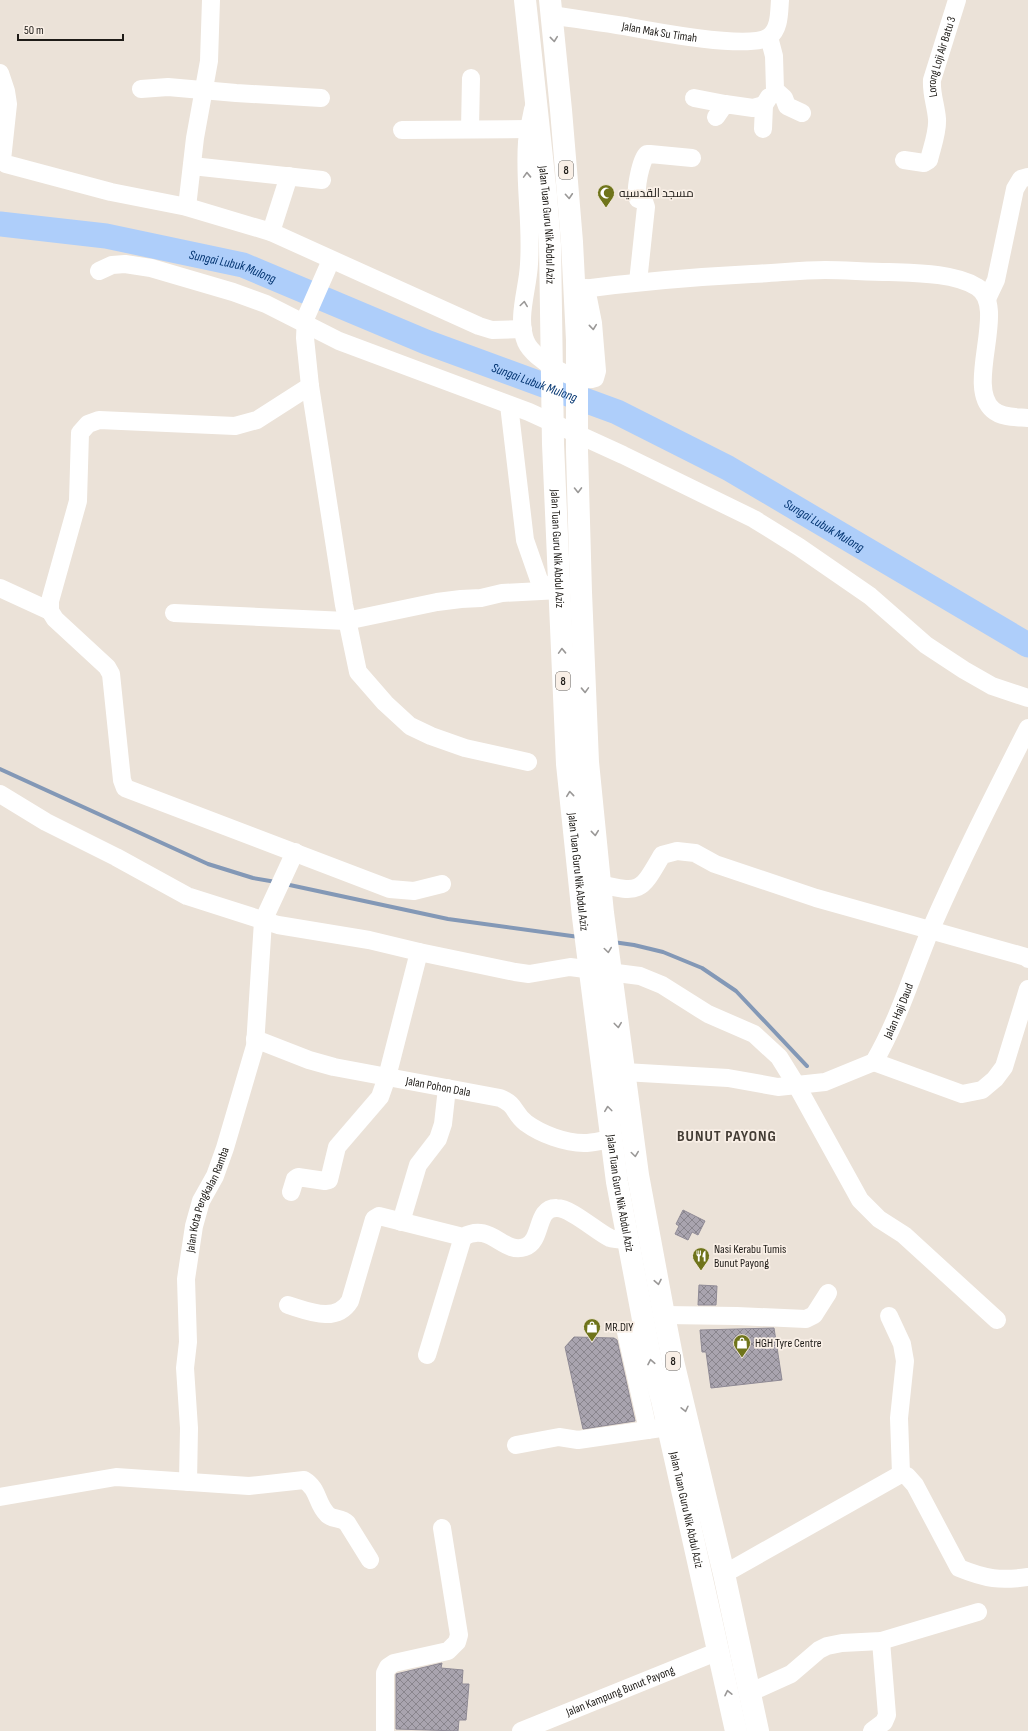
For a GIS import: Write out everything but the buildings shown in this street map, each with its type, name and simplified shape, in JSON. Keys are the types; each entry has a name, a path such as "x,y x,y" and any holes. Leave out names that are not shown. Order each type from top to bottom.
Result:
{"main road":[{"name":"Jalan Tuan Guru Nik Abdul Aziz","path":"526,0 550,244 554,590 567,764 593,915 603,987 612,1139 618,1182 652,1367 662,1400 658,1428 719,1651 736,1731"},
{"name":"Jalan Tuan Guru Nik Abdul Aziz","path":"550,8 580,289 576,340 577,451 581,592 588,762 600,884 593,915"},
{"name":"Jalan Tuan Guru Nik Abdul Aziz","path":"603,987 624,1072 638,1175 664,1315 724,1574 758,1731"},
{"path":"662,1400 664,1383 669,1376 677,1374"}],"street":[{"path":"187,207 209,61 211,0"},
{"path":"780,0 779,18 776,29 769,37 774,56 778,93 787,106 802,113"},
{"name":"Lorong Loji Air Batu 3","path":"904,160 924,163 929,160 937,127 937,118 931,91 932,80 957,0"},
{"name":"Jalan Mak Su Timah","path":"550,8 702,39 751,41 769,37"},
{"path":"0,73 6,91 8,104 2,160 6,164 111,192 187,207 271,232 328,266 479,326 492,330 523,329"},
{"path":"470,129 471,78"},
{"path":"141,89 168,88 321,98"},
{"path":"694,98 720,110 753,108 764,105 778,93"},
{"path":"536,98 529,129 527,159 530,263 522,316 526,343 546,364 570,375 589,380 595,378 597,371 593,323 580,289 638,282 825,270 927,274 965,281 979,287 987,299 990,312 982,382 985,399 993,410 1005,416 1028,418"},
{"path":"763,129 764,105"},
{"path":"402,130 529,129"},
{"path":"638,282 646,207 644,201 638,199 636,192 643,159 647,154 692,158"},
{"path":"192,166 322,180"},
{"path":"271,232 289,176"},
{"path":"987,299 996,280 1015,189 1021,179 1028,177"},
{"path":"99,271 112,265 125,264 151,268 233,292 305,321 339,341 510,405 623,455 754,519 800,547 870,596 926,645 964,670 992,686 1028,698"},
{"path":"328,266 305,321 310,386 346,621 358,672 385,702 410,726 431,736 465,748 528,762"},
{"path":"310,386 257,420 235,426 99,420 88,424 80,433 78,501 50,601 50,611 55,619 107,667 112,674 122,780 125,788 390,889 414,891 442,884"},
{"path":"510,405 525,540 539,580 554,590"},
{"path":"0,588 50,611"},
{"path":"174,613 346,621 437,602 481,598 502,593 554,590"},
{"name":"Jalan Haji Daud","path":"874,1062 892,1028 930,931 974,836 1028,728"},
{"path":"0,794 46,822 116,857 186,896 234,910 263,921 278,925 369,940 419,952 529,974 570,967 640,976 662,985 708,1014 754,1034 779,1057 797,1086 860,1200 879,1219 904,1235 997,1320"},
{"path":"600,884 625,890 639,887 647,881 662,856 677,851 695,853 715,864 816,898 1026,957 1028,959"},
{"name":"Jalan Kota Pengkalan Ramba","path":"188,1482 189,1428 185,1368 188,1342 186,1279 194,1226 200,1201 215,1176 225,1148 255,1046 263,921 295,852"},
{"path":"290,1192 295,1179 298,1177 325,1181 329,1180 337,1147 380,1097 387,1076 419,952"},
{"path":"624,1072 728,1078 778,1087 825,1082 874,1062 962,1094 982,1090 995,1080 1004,1067 1028,989"},
{"name":"Jalan Pohon Dala","path":"255,1039 309,1060 334,1067 500,1098 510,1102 527,1123 541,1132 566,1140 584,1143 612,1139"},
{"path":"401,1222 418,1165 438,1139 443,1124 447,1088"},
{"path":"288,1305 318,1314 339,1312 346,1308 350,1301 374,1219 383,1215 401,1222 463,1237 475,1232 482,1232 512,1247 524,1247 534,1241 543,1216 548,1211 557,1208 566,1211 610,1237 629,1240"},
{"path":"428,1356 463,1237"},
{"path":"664,1315 806,1319 814,1315 828,1293"},
{"path":"889,1316 902,1344 905,1360 899,1418 901,1474"},
{"path":"516,1445 559,1437 578,1440 658,1428 626,1332"},
{"path":"724,1574 901,1474 907,1476 915,1485 959,1568 982,1577 1007,1580 1028,1577"},
{"path":"0,1497 116,1476 249,1486 304,1480 311,1484 327,1514 332,1518 343,1520 347,1523 370,1560"},
{"path":"385,1731 385,1673 388,1667 394,1663 448,1651 457,1642 459,1635 442,1528"},
{"path":"749,1693 791,1674 819,1650 827,1646 842,1643 881,1641 978,1612"},
{"path":"872,1731 884,1722 887,1715 881,1641"},
{"name":"Jalan Kampung Bunut Payong","path":"521,1731 719,1651"}],"waterway":[{"name":"Sungai Lubuk Mulong","path":"0,224 106,236 243,265 426,342 617,412 728,468 1028,645"},
{"path":"0,769 208,864 253,878 276,882"},
{"path":"285,884 448,919 579,937"},
{"path":"613,942 663,952 702,968 736,991 807,1066"}],"place":[{"name":"مسجد القدسيه","path":"606,208"},
{"name":"Nasi Kerabu Tumis Bunut Payong","path":"701,1271"},
{"name":"MR.DIY","path":"592,1342"},
{"name":"HGH Tyre Centre","path":"742,1358"}],"district":[{"name":"BUNUT PAYONG","path":"727,1135"}]}
